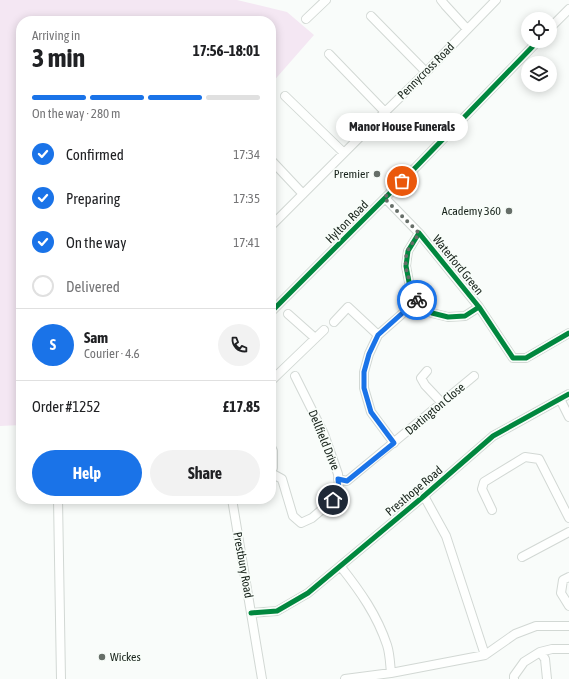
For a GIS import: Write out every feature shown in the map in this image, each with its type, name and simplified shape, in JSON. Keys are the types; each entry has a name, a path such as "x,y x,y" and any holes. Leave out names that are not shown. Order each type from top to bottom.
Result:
{"street":[{"path":"306,19 326,0"},
{"path":"441,0 467,29"},
{"name":"Pennycross Road","path":"276,221 496,0"},
{"path":"557,21 569,8"},
{"path":"371,16 426,72"},
{"name":"Hylton Road","path":"276,307 531,48"},
{"path":"329,54 385,112"},
{"path":"285,96 344,153"},
{"path":"276,165 303,194"},
{"path":"384,198 419,233"},
{"name":"Waterford Green","path":"419,233 479,307 465,316 448,317 432,313 419,299 409,282 406,266 408,250 419,233"},
{"path":"394,443 371,412 364,388 364,372 366,363 378,335 419,299"},
{"path":"334,322 348,307 378,335"},
{"path":"479,307 513,358 526,358 569,333"},
{"path":"288,314 315,338"},
{"path":"276,376 324,330"},
{"path":"427,371 421,378 425,385 442,403"},
{"name":"Dellfield Drive","path":"276,476 282,479 293,516 301,523 312,518 333,500 339,491 338,474 324,434 295,376"},
{"name":"Dartington Close","path":"338,479 347,481 474,376"},
{"name":"Presthope Road","path":"251,613 277,610 308,593 341,567 493,436 569,394"},
{"path":"560,399 569,417"},
{"path":"492,510 482,489 484,482 525,457 539,459 569,518"},
{"path":"424,496 446,536 485,656"},
{"path":"58,504 61,679"},
{"name":"Prestbury Road","path":"233,504 262,679"},
{"path":"522,557 569,532"},
{"path":"341,567 364,596 375,618 387,646 391,673"},
{"path":"569,577 563,580 561,593 569,606"},
{"path":"350,678 391,673 485,656 515,634 536,626 569,626"},
{"path":"514,679 514,676 524,662 540,652 552,649 569,649"},
{"path":"540,652 545,659 547,679"}],"shaded area":[{"path":"0,0 237,0 287,12 314,35 276,78 276,16 16,16 16,425 0,426"}],"cycle path":[{"path":"276,307 417,166 531,48"},
{"path":"479,307 465,316 448,317 432,313 419,299 409,282 406,266 408,251 419,233 479,307 513,358 526,358 569,333"},
{"path":"251,613 277,611 308,593 493,436 569,394"}],"way so far":[{"path":"402,181 384,198 419,233 408,250 406,266 409,282 419,299 417,300"}],"place":[{"name":"Premier","path":"377,174"},
{"name":"Manor House Funerals","path":"402,181"},
{"name":"Academy 360","path":"509,211"},
{"name":"Wickes","path":"102,657"}],"route":[{"path":"333,500 339,491 338,479 347,481 394,443 371,412 364,388 364,372 369,354 378,335 417,300"}]}
